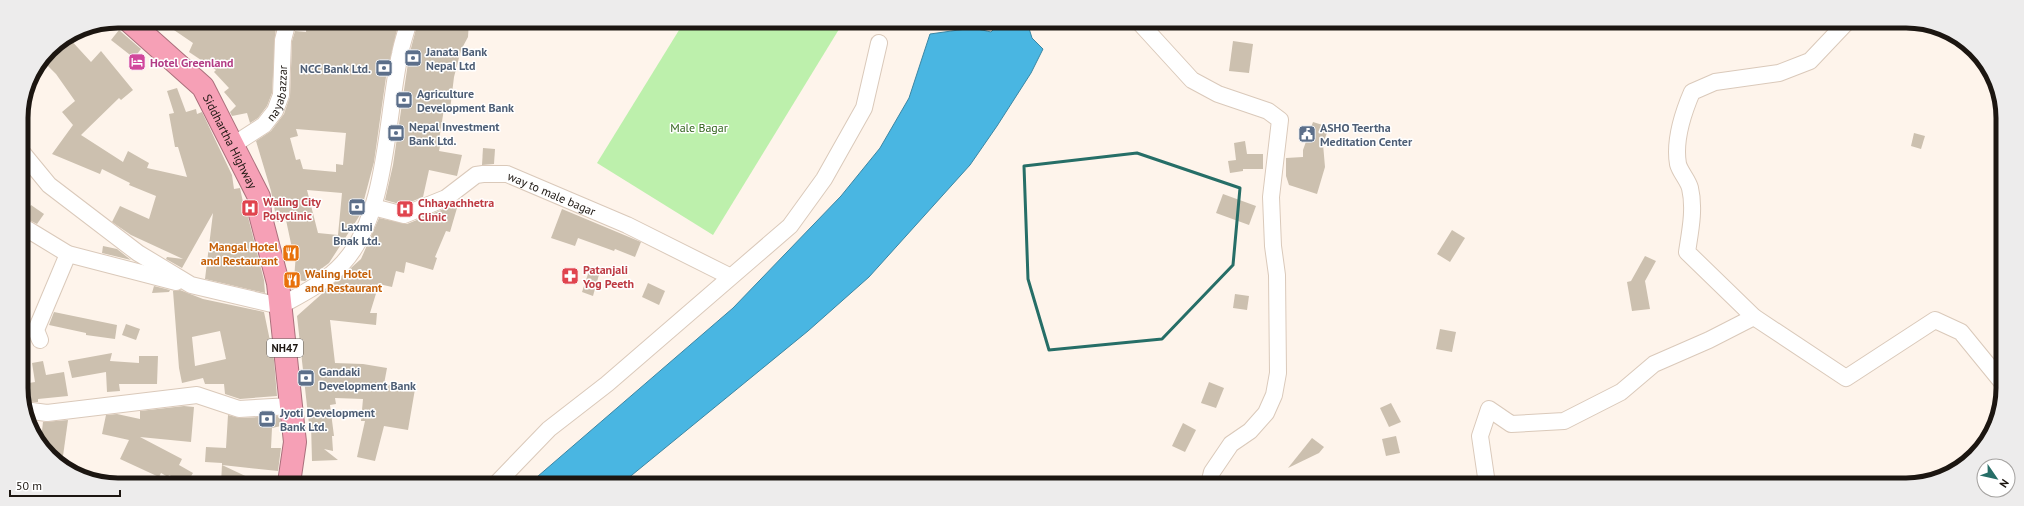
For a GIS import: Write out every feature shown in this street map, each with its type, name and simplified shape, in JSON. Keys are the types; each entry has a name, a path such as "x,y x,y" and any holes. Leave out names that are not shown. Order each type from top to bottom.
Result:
{"highway":[{"name":"Siddhartha Highway","path":"137,28 203,87 259,197 260,214 278,283 292,406 295,442 290,478"}],"street":[{"name":"nayabazzar","path":"233,145 264,125 275,111 280,95 284,40 287,28"},
{"path":"28,230 68,254 280,306 309,290 343,264 362,238 373,207 384,152 400,54 407,28"},
{"path":"1144,28 1192,80 1218,94 1268,111 1280,120 1271,197 1273,246 1277,281 1278,373 1274,395 1266,413 1250,430 1231,444 1212,472 1210,478"},
{"path":"1841,28 1810,62 1779,73 1715,82 1692,92 1682,116 1678,164 1690,188 1692,218 1687,252 1754,317 1846,378 1935,320 1961,332 1996,375"},
{"path":"503,478 549,429 607,384 729,276 790,226 824,179 864,108 878,43"},
{"path":"28,160 49,185 138,253 191,285"},
{"name":"way to male bagar","path":"373,207 404,215 446,198 476,175 507,174 627,225 729,276"},
{"path":"40,340 36,330 68,254"},
{"path":"1486,478 1480,436 1489,409 1512,424 1564,421 1621,392 1654,364 1709,340 1754,317"},
{"path":"31,411 47,413 197,396 239,409 292,406"}],"path":[{"path":"998,28 1032,28"}],"highlighted area":[{"path":"1137,153 1240,188 1233,265 1162,339 1049,350 1028,279 1024,166"}],"green space":[{"name":"Male Bagar","path":"680,28 840,28 713,235 597,163"}],"water":[{"path":"973,28 991,32 995,28 1029,28 1032,38 1043,49 1031,73 970,165 869,277 808,331 628,478 536,478 733,308 841,196 880,148 909,98 930,34"}],"building":[{"path":"171,28 276,28 272,93 267,106 258,118 250,123 247,113 232,116 230,112 236,106 224,92 229,88 214,72 216,70 189,52 193,43"},
{"path":"306,28 397,28 386,77 374,162 360,215 329,263 305,281 294,280 296,253 293,253 286,220 277,222 271,191 256,141 271,131 284,114 290,96 292,41 295,31 306,32","holes":["296,129 346,133 343,165 336,164 336,172 303,169 300,159 296,160 290,138 298,136","307,190 342,193 338,235 318,233"]},
{"path":"416,28 469,28 468,37 461,50 454,77 450,110 444,109 438,146 440,146 439,151 462,155 457,176 429,170 423,197 403,205 385,200 393,165 409,56"},
{"path":"119,30 141,49 134,58 111,40"},
{"path":"72,41 91,62 101,51 133,90 121,100 119,98 81,135 123,162 128,151 149,163 147,168 187,177 178,147 175,147 169,114 174,113 167,91 177,88 186,112 196,109 197,114 202,112 232,175 234,189 240,188 243,202 247,202 248,217 264,280 265,293 205,279 213,213 182,268 166,259 167,257 183,259 131,235 112,222 120,206 149,219 156,196 129,185 130,183 102,169 100,174 52,154 73,125 62,112 75,101 56,74 46,64 54,54"},
{"path":"1233,41 1253,44 1249,73 1229,71"},
{"path":"1313,122 1329,127 1323,144 1325,167 1317,194 1289,185 1286,176 1286,158 1303,157 1303,150"},
{"path":"1914,133 1925,136 1921,149 1911,146"},
{"path":"1245,141 1247,154 1263,154 1263,169 1243,169 1243,171 1230,173 1228,161 1236,160 1234,143"},
{"path":"483,148 495,149 494,164 482,165"},
{"path":"1223,194 1256,206 1249,225 1216,213"},
{"path":"31,205 44,214 37,224 28,220 28,210"},
{"path":"451,206 457,208 450,232 446,231 435,257 437,258 433,270 406,262 404,273 396,271 392,287 379,284 370,313 377,313 376,325 330,320 335,363 363,364 387,368 384,384 415,389 408,430 384,426 375,461 357,457 365,421 361,421 363,399 335,398 336,404 330,405 334,436 332,436 333,451 324,449 338,460 312,461 311,424 309,424 297,316 361,259 379,218 407,224"},
{"path":"562,209 641,242 635,257 615,249 614,251 578,238 575,246 551,238"},
{"path":"1452,230 1465,238 1450,262 1437,254"},
{"path":"103,246 117,249 131,260 102,253"},
{"path":"1645,256 1656,261 1645,281 1650,309 1632,311 1627,282 1631,281"},
{"path":"590,268 600,271 593,296 582,292"},
{"path":"648,283 665,291 659,305 642,297"},
{"path":"154,286 170,290 169,292 152,293"},
{"path":"180,290 203,299 264,312 274,360 277,396 240,399 225,394 224,384 205,384 203,378 182,383 179,368 173,291","holes":["220,331 226,359 195,366 192,337"]},
{"path":"1235,294 1249,296 1247,310 1233,308"},
{"path":"54,312 117,325 115,339 86,335 86,333 49,325"},
{"path":"126,324 140,329 136,340 122,335"},
{"path":"1440,329 1456,332 1452,352 1436,349"},
{"path":"112,353 110,361 139,363 139,356 158,356 157,384 119,384 120,391 107,392 106,372 72,378 68,361"},
{"path":"43,361 46,375 64,372 68,396 38,399 38,402 29,401 28,383 35,382 32,363"},
{"path":"1209,382 1224,388 1216,408 1201,403"},
{"path":"1391,403 1401,422 1389,427 1380,408"},
{"path":"184,406 194,407 191,442 140,437 182,459 179,465 193,473 190,478 176,478 169,475 168,477 161,473 159,477 120,459 129,440 102,434 106,415 117,414 140,419 140,411"},
{"path":"228,415 240,418 280,416 281,426 272,428 271,448 281,448 278,471 205,462 206,447 226,448"},
{"path":"68,420 63,456 59,456 54,452 42,435 43,422"},
{"path":"1183,423 1196,430 1185,452 1172,446"},
{"path":"1396,436 1400,453 1386,456 1382,439"},
{"path":"1312,438 1324,447 1319,453 1288,468"},
{"path":"222,465 249,478 221,478"}],"place":[{"name":"Janata Bank Nepal Ltd","path":"413,58"},
{"name":"Hotel Greenland","path":"137,62"},
{"name":"NCC Bank Ltd.","path":"384,68"},
{"name":"Agriculture Development Bank","path":"404,100"},
{"name":"Nepal Investment Bank Ltd.","path":"396,133"},
{"name":"ASHO Teertha Meditation Center","path":"1307,134"},
{"name":"Laxmi Bnak Ltd.","path":"357,207"},
{"name":"Waling City Polyclinic","path":"250,208"},
{"name":"Chhayachhetra Clinic","path":"405,209"},
{"name":"Mangal Hotel and Restaurant","path":"291,253"},
{"name":"Patanjali Yog Peeth","path":"570,276"},
{"name":"Waling Hotel and Restaurant","path":"292,280"},
{"name":"Gandaki Development Bank","path":"306,378"},
{"name":"Jyoti Development Bank Ltd.","path":"267,419"}]}
